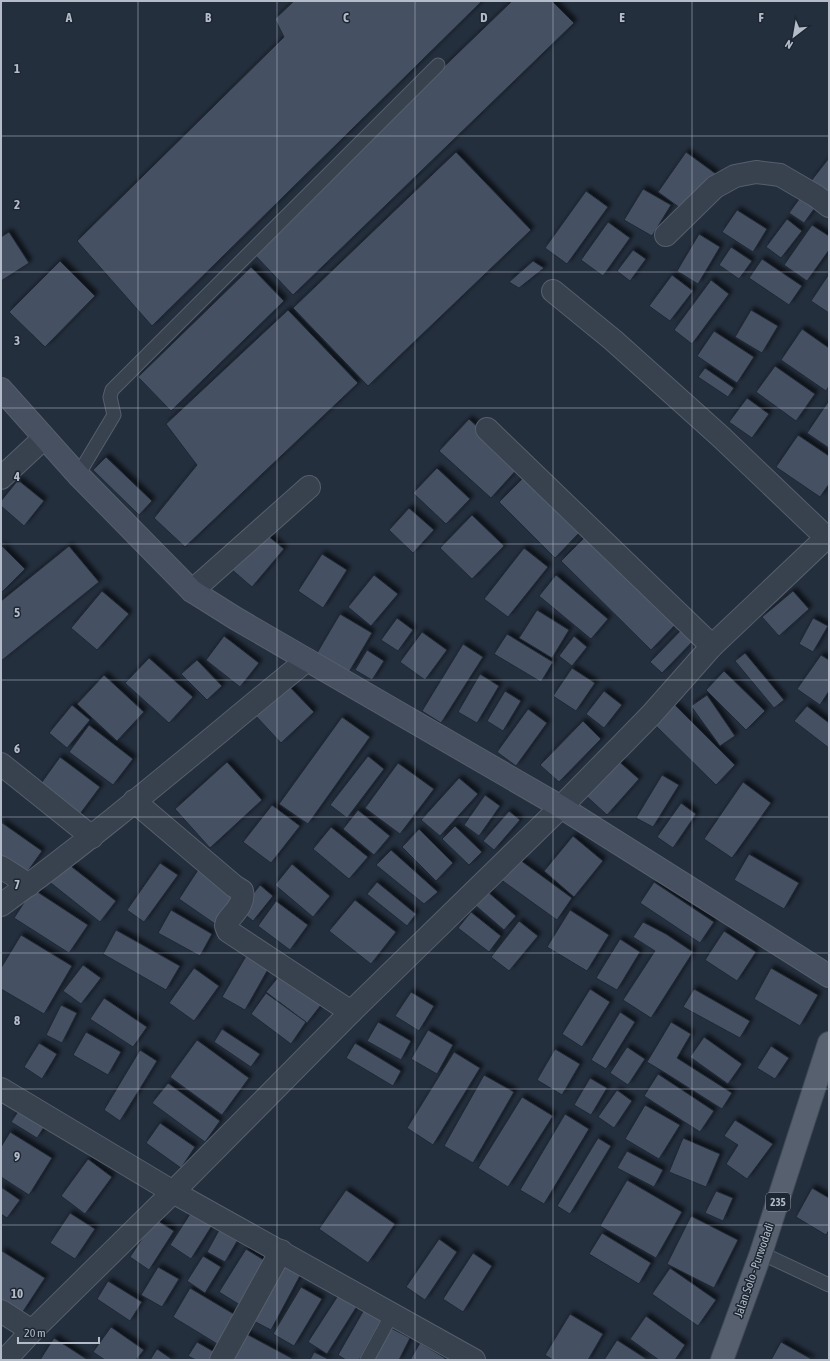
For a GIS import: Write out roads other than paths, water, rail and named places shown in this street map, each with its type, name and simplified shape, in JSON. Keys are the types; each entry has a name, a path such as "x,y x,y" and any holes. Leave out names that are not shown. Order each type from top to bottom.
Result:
{"main road":[{"path":"1,389 78,475 192,591 235,618 561,807 829,976"},
{"name":"Jalan Solo - Purwodadi","path":"722,1360 761,1253 829,1043"}],"street":[{"path":"666,235 715,187 735,176 756,172 780,175 816,196 829,206"},
{"path":"5,1360 32,1331 173,1192 351,1012 561,807 651,715 712,646 828,539 722,437 613,340 553,291"},
{"path":"487,429 712,646"},
{"path":"1,478 44,438"},
{"path":"192,591 309,487"},
{"path":"1,905 92,837 307,660"},
{"path":"1,764 92,837"},
{"path":"134,801 234,886 242,891 244,897 242,902 227,922 226,926 228,931 351,1012"},
{"path":"1,867 29,884"},
{"path":"1,1089 173,1192 474,1360"},
{"path":"221,1360 280,1251"},
{"path":"1,1312 32,1331"}],"lane":[{"path":"78,475 114,415 110,397 112,390 438,65"},
{"path":"761,1253 829,1285"},
{"path":"367,1360 392,1314"}]}
